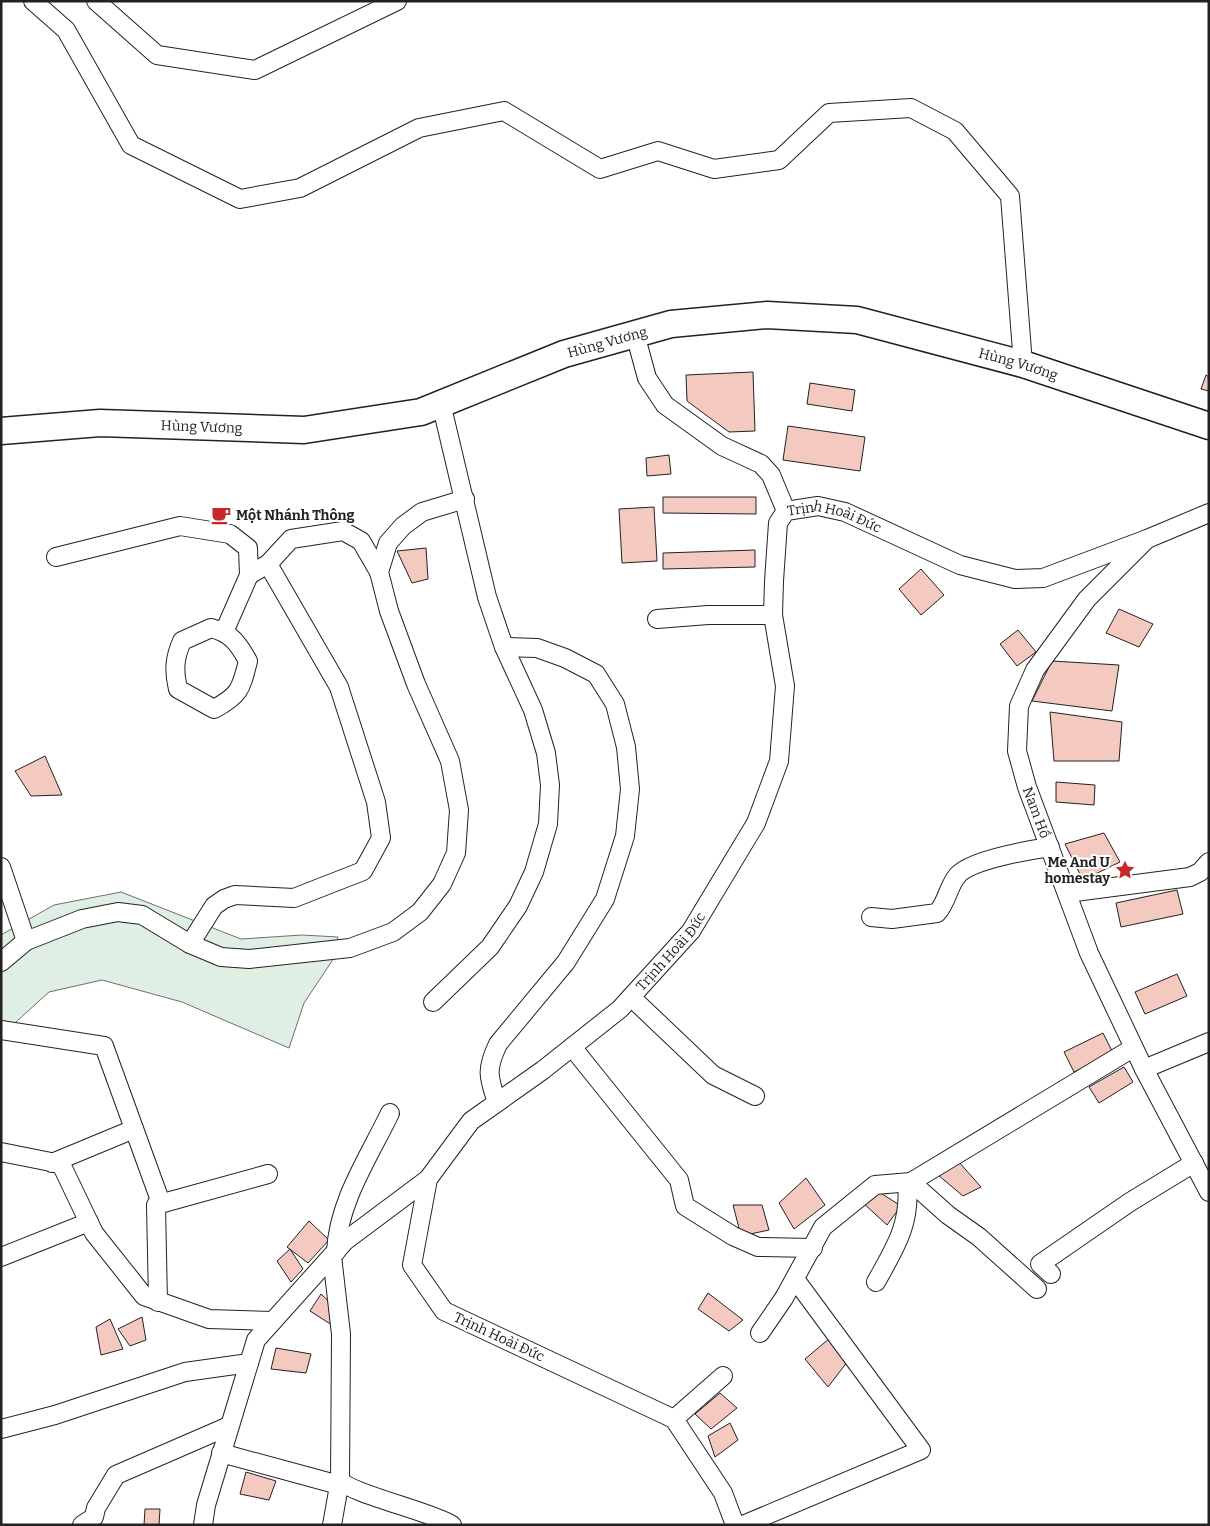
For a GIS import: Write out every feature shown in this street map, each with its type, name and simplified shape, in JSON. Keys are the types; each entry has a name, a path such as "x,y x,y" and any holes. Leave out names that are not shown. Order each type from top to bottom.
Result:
{"highway":[{"name":"Hùng Vương","path":"1,431 100,423 304,430 421,412 564,354 671,324 767,315 857,320 1023,364 1209,426"}],"street":[{"path":"33,1 66,30 131,145 240,199 300,188 420,128 504,111 600,169 658,150 714,169 779,160 829,113 911,108 955,131 1010,196 1023,364"},
{"path":"96,1 157,55 255,70 397,1"},
{"path":"634,334 647,378 665,405 722,446 761,464 771,475 786,511"},
{"path":"433,1002 490,947 518,906 534,872 548,824 550,785 546,753 533,710 504,647 487,597 441,403"},
{"path":"379,572 388,544 403,526 422,512 465,500"},
{"name":"Trịnh Hoài Đức","path":"674,1419 444,1311 412,1265 428,1178 471,1121 572,1047 620,1009 690,931 756,823 779,761 786,686 773,615 778,523 786,511 818,506 845,512 960,565 1015,580 1042,578 1147,539"},
{"name":"Nam Hồ","path":"1209,513 1147,539 1087,599 1035,670 1019,706 1018,751 1027,787 1089,953 1144,1069 1198,1158 1209,1192"},
{"path":"56,557 180,526 230,534 248,548 249,575 224,632"},
{"path":"1,962 26,941 82,918 118,912 142,915 190,944 221,957 249,959 350,948 393,932 420,912 442,884 456,853 459,810 450,761 416,684 389,611 379,572 360,541 343,531 291,539 268,564 249,575"},
{"path":"190,944 214,906 224,899 235,895 294,898 302,895 363,871 381,838 376,802 339,687 268,564"},
{"path":"657,619 708,615 773,615"},
{"path":"211,628 224,632 238,642 248,661 243,681 235,698 214,709 178,689 174,671 176,654 182,641 211,628"},
{"path":"497,1102 488,1076 491,1058 498,1044 566,962 605,899 625,836 630,789 626,747 615,704 596,674 565,658 537,648 504,647"},
{"path":"871,917 892,919 937,913 944,906 958,874 971,866 1021,851 1050,847"},
{"path":"1067,893 1190,877 1200,872 1209,862"},
{"path":"1,868 26,941"},
{"path":"631,997 713,1075 755,1096"},
{"path":"1,1030 104,1046 161,1203"},
{"path":"1144,1069 1209,1042"},
{"path":"572,1047 679,1180 685,1206 732,1236 758,1247 813,1248"},
{"path":"760,1333 795,1279 823,1227 875,1185 909,1182 1133,1048"},
{"path":"332,1525 339,1483 341,1334 334,1254 337,1230 346,1205 390,1113"},
{"path":"52,1163 134,1129"},
{"path":"1,1152 61,1164 94,1232 144,1296 209,1319 273,1321"},
{"path":"1051,1274 1040,1264 1198,1158"},
{"path":"158,1302 156,1205 268,1174"},
{"path":"203,1525 206,1505 256,1340 345,1241 428,1178"},
{"path":"876,1282 903,1231 909,1182"},
{"path":"909,1182 948,1215 979,1237 1037,1289"},
{"path":"1,1256 89,1222"},
{"path":"743,1525 922,1450 795,1279"},
{"path":"1,1429 56,1415 185,1372 249,1363"},
{"path":"723,1376 674,1419 723,1493 735,1525"},
{"path":"82,1525 94,1517 96,1508 116,1475 229,1426"},
{"path":"221,1453 339,1483 416,1510 452,1525"}],"green space":[{"path":"121,892 241,939 302,935 338,937 332,961 304,1003 289,1048 182,1002 102,980 49,992 6,1031 1,1031 1,935 54,905"}],"building":[{"path":"753,372 755,431 729,432 687,401 686,375"},
{"path":"1206,375 1209,377 1209,391 1201,389"},
{"path":"810,383 855,390 852,411 807,404"},
{"path":"788,426 865,437 860,471 783,460"},
{"path":"669,455 671,474 647,476 646,458"},
{"path":"663,497 756,497 756,514 663,513"},
{"path":"654,507 657,561 622,563 619,509"},
{"path":"426,548 428,579 412,583 397,551"},
{"path":"755,550 755,567 663,569 663,553"},
{"path":"921,569 944,595 921,615 899,589"},
{"path":"1119,609 1153,624 1139,647 1106,633"},
{"path":"1018,630 1036,652 1017,666 1000,644"},
{"path":"1052,661 1119,665 1112,711 1032,701"},
{"path":"1050,712 1122,722 1119,761 1054,761"},
{"path":"45,756 62,795 31,796 15,771"},
{"path":"1056,782 1095,785 1094,805 1056,802"},
{"path":"1104,833 1120,862 1083,880 1065,844"},
{"path":"1177,890 1183,914 1121,927 1116,903"},
{"path":"1177,974 1187,996 1145,1014 1135,992"},
{"path":"1103,1033 1113,1053 1074,1072 1064,1052"},
{"path":"1124,1067 1133,1082 1099,1103 1089,1087"},
{"path":"958,1161 981,1187 963,1196 938,1175"},
{"path":"806,1178 825,1205 794,1229 779,1203"},
{"path":"876,1190 901,1206 887,1225 861,1201"},
{"path":"733,1205 762,1205 769,1230 741,1236"},
{"path":"309,1221 329,1240 308,1263 287,1247"},
{"path":"290,1249 303,1269 291,1282 277,1261"},
{"path":"708,1293 743,1320 729,1331 698,1309"},
{"path":"321,1294 337,1309 332,1325 310,1311"},
{"path":"142,1317 146,1340 130,1346 118,1329"},
{"path":"110,1319 123,1349 101,1355 96,1327"},
{"path":"830,1338 848,1361 828,1387 805,1359"},
{"path":"276,1348 311,1354 306,1373 271,1369"},
{"path":"720,1393 737,1408 711,1429 695,1414"},
{"path":"730,1423 738,1440 715,1457 708,1436"},
{"path":"246,1472 276,1481 269,1500 240,1494"},
{"path":"145,1509 160,1509 159,1525 144,1525"}],"place":[{"name":"Một Nhánh Thông","path":"221,515"},
{"name":"Me And U homestay","path":"1125,870"}]}
